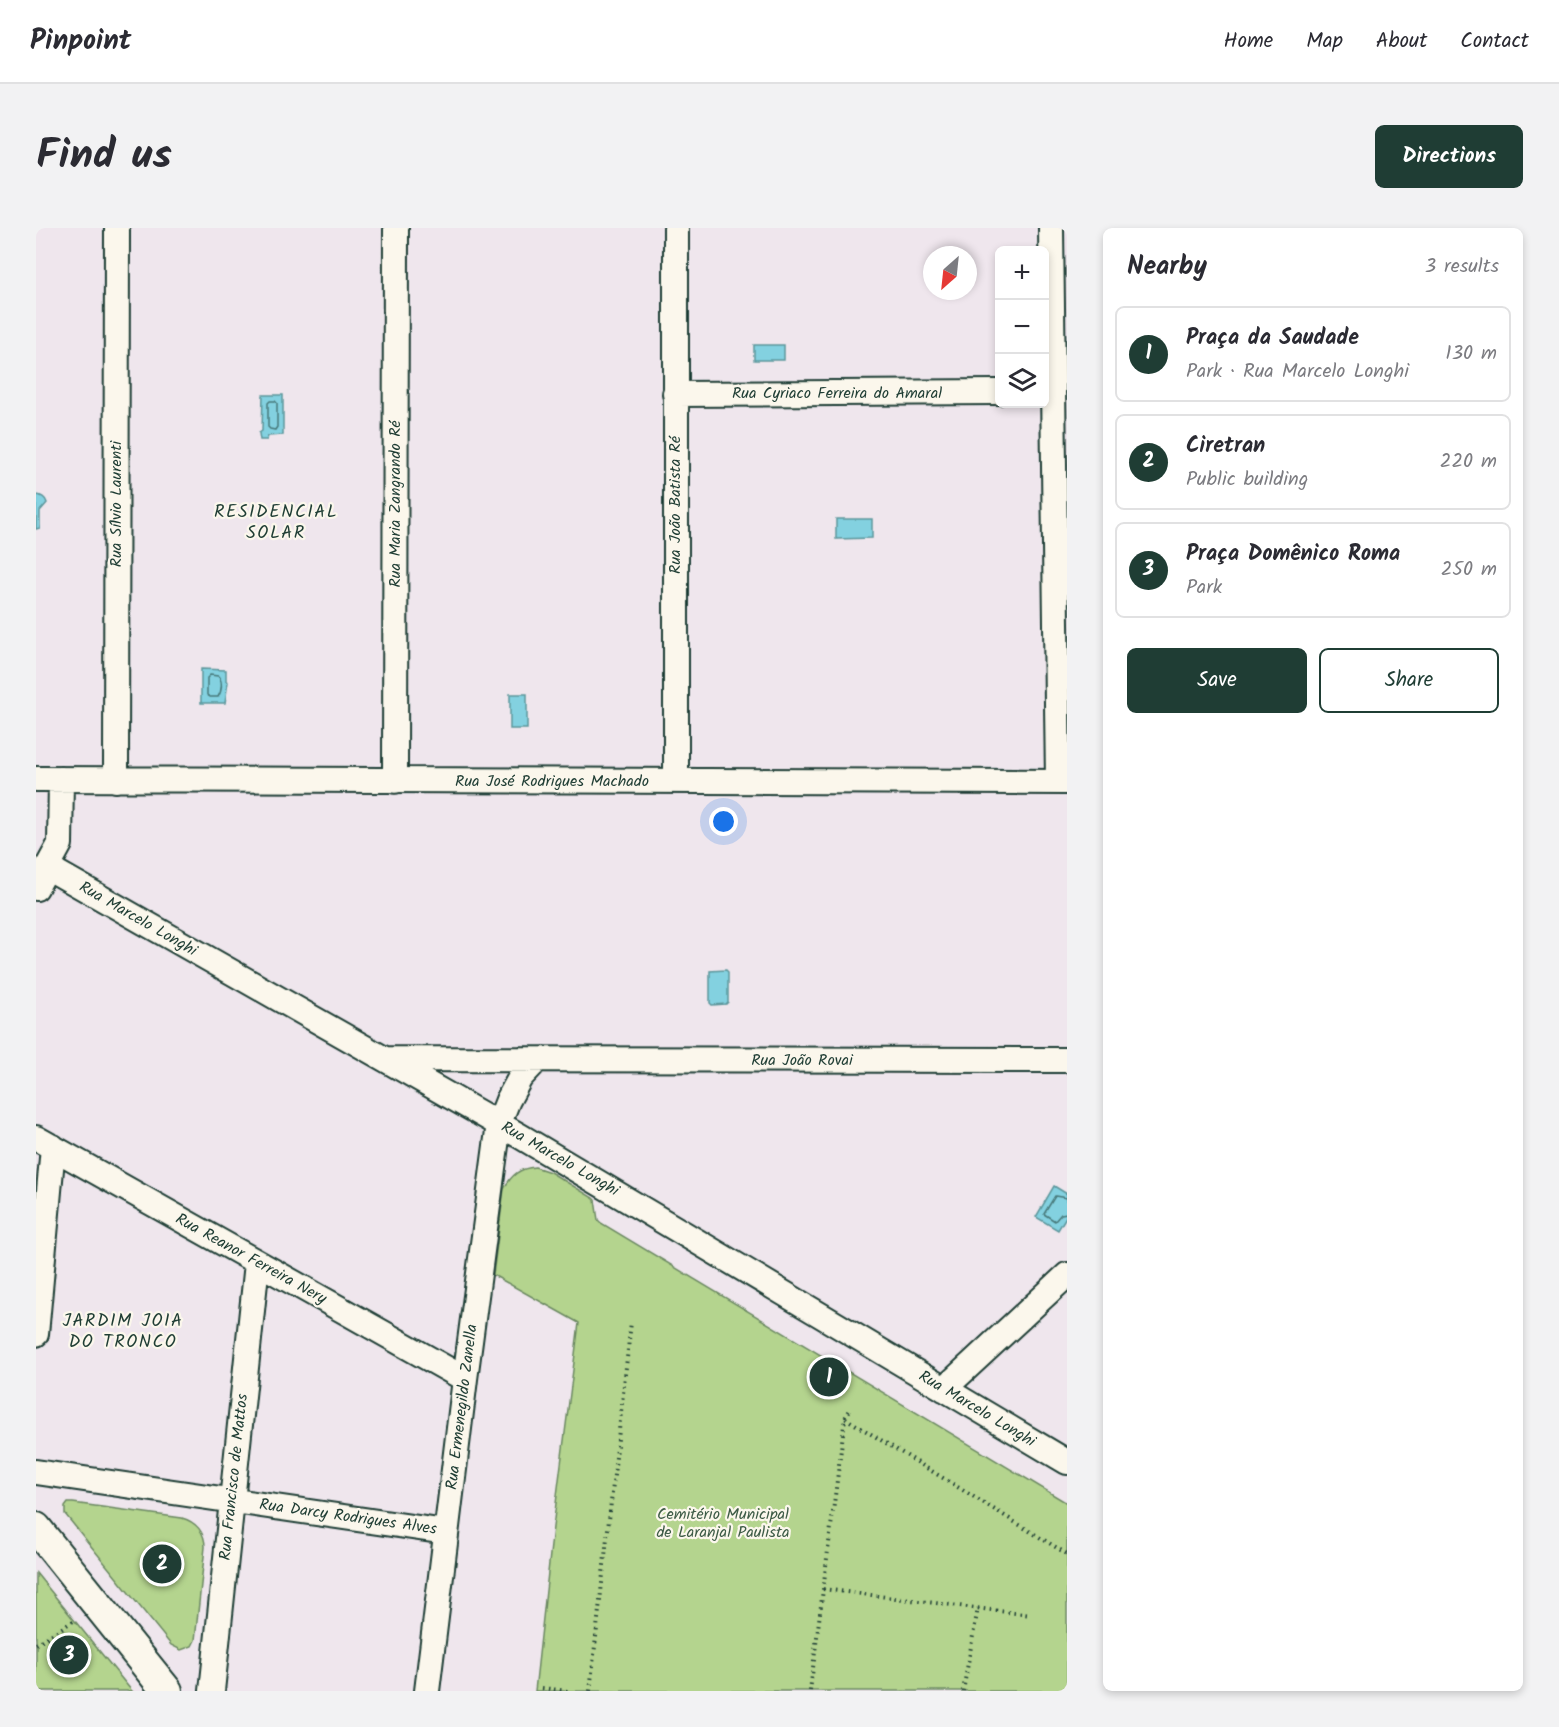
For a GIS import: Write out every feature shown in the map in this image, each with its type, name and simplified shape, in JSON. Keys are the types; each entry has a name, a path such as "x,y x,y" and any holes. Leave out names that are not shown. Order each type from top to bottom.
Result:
{"street":[{"name":"Rua Sílvio Laurenti","path":"116,780 117,228"},
{"name":"Rua Maria Zangrando Ré","path":"395,781 396,228"},
{"name":"Rua João Batista Ré","path":"676,228 676,781"},
{"path":"1051,228 1062,782"},
{"name":"Rua Cyriaco Ferreira do Amaral","path":"675,394 995,392"},
{"name":"Rua José Rodrigues Machado","path":"36,780 1062,782"},
{"path":"42,878 60,844 61,780"},
{"name":"Rua Marcelo Longhi","path":"42,878 499,1123 1067,1462"},
{"name":"Rua João Rovai","path":"383,1059 1067,1060"},
{"path":"499,1123 520,1078 537,1060"},
{"name":"Rua Ermenegildo Zanella","path":"427,1691 499,1123"},
{"path":"36,1334 44,1143"},
{"name":"Rua Reanor Ferreira Nery","path":"44,1143 465,1379"},
{"name":"Rua Francisco de Mattos","path":"212,1691 257,1263"},
{"path":"944,1389 1067,1275"},
{"name":"Rua Darcy Rodrigues Alves","path":"36,1472 446,1532"},
{"path":"36,1528 167,1691"}],"path":[{"path":"590,1691 631,1322"},
{"path":"810,1691 845,1418 851,1408"},
{"path":"845,1418 1067,1554"},
{"path":"823,1589 1031,1615"},
{"path":"36,1644 98,1606"},
{"path":"963,1691 978,1608"},
{"path":"542,1688 568,1691"}],"green space":[{"name":"Cemitério Municipal de Laranjal Paulista","path":"535,1167 550,1172 593,1198 598,1220 601,1223 1067,1503 1067,1691 535,1691 579,1323 493,1275 504,1189 516,1173"},
{"path":"68,1503 182,1518 199,1528 205,1547 195,1640 192,1646 181,1650 171,1645 65,1514 65,1507"},
{"path":"36,1573 131,1690 132,1691 36,1691"}],"water":[{"path":"754,345 784,345 784,360 754,360"},
{"path":"263,395 283,395 283,435 268,436 267,440 260,440 259,433 262,431"},
{"path":"36,495 43,497 47,503 40,511 40,528 36,529"},
{"path":"836,519 872,519 872,538 836,539"},
{"path":"201,669 226,670 226,681 228,682 225,703 201,703"},
{"path":"510,694 527,694 527,729 510,729"},
{"path":"726,970 728,972 728,1002 712,1005 710,1003 710,971"},
{"path":"1054,1186 1067,1194 1067,1215 1058,1230 1036,1217"}],"place":[{"name":"Praça da Saudade","path":"829,1377"},
{"name":"Ciretran","path":"162,1564"},
{"name":"Praça Domênico Roma","path":"69,1655"}],"district":[{"name":"RESIDENCIAL SOLAR","path":"276,522"},
{"name":"JARDIM JOIA DO TRONCO","path":"123,1331"}]}
